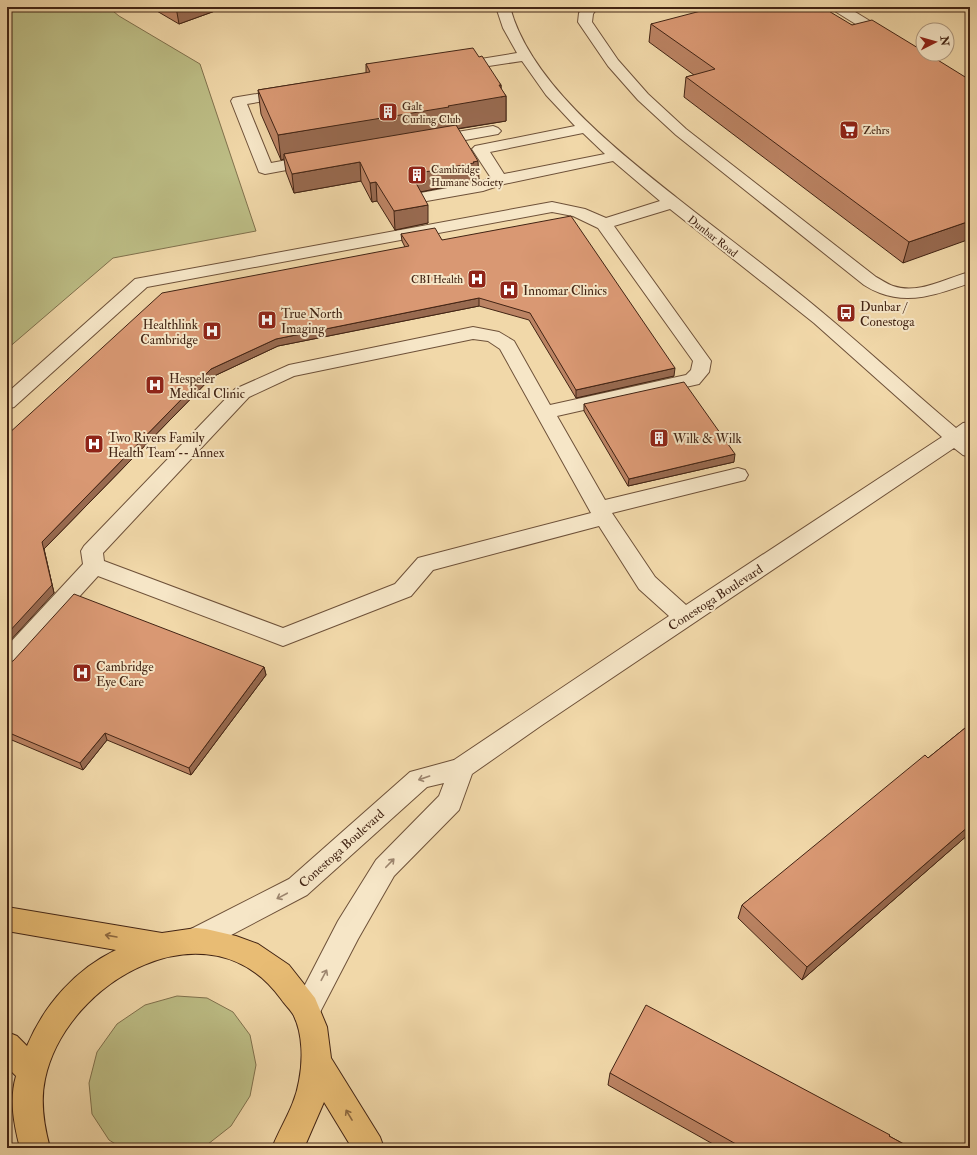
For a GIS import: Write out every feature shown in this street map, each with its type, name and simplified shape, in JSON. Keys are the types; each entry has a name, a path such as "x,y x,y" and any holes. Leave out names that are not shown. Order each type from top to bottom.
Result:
{"main road":[{"path":"7,919 163,945"},
{"path":"35,1148 29,1127 28,1099 31,1071 45,1035 67,1003 95,977 128,957 163,945 197,940 246,952 281,975 306,1010 314,1037 317,1063 311,1099 299,1130 287,1148"},
{"path":"7,1046 31,1071"},
{"path":"317,1063 369,1148"}],"street":[{"name":"Dunbar Road","path":"503,7 516,42 537,72 565,106 586,128 671,203 820,319 920,409 965,439"},
{"path":"591,7 586,14 585,22 612,63 642,97 681,132 870,281 888,290 910,294 930,291 970,277"},
{"path":"838,7 898,44"},
{"path":"440,70 526,56"},
{"path":"300,92 238,101 265,169 326,158"},
{"path":"493,131 421,149 480,149 586,128"},
{"path":"480,149 500,180"},
{"path":"421,198 483,186 500,180 569,167 616,156"},
{"path":"604,224 671,203"},
{"path":"7,403 141,283 552,207 578,211 590,215 604,224 702,361 702,368 698,375 692,380 545,412"},
{"path":"94,566 92,551 242,393 289,371 473,333 493,336 507,345 602,513 647,583 685,617"},
{"name":"Conestoga Boulevard","path":"197,940 298,887 419,779 461,768 533,718 685,617 965,439"},
{"path":"94,566 283,637 403,590 426,564 738,475"},
{"path":"7,660 94,566"},
{"path":"306,1010 348,930 385,868 450,802 461,768"}],"green space":[{"path":"7,7 108,7 119,16 200,64 256,231 113,258 7,349"},
{"path":"177,996 207,998 233,1012 250,1035 256,1065 250,1096 231,1126 203,1148 122,1148 109,1140 92,1114 89,1083 97,1052 117,1024 145,1005"}],"building":[{"name":"Zehrs","path":"716,7 822,7 852,25 872,20 915,46 915,62 941,62 970,80 970,221 909,242 686,77 715,69 651,24"},
{"path":"473,48 479,57 482,56 501,85 499,85 506,96 448,106 449,107 278,135 258,90 370,72 366,64"},
{"path":"456,125 478,161 414,174 411,176 411,179 416,183 428,205 394,211 376,182 370,183 360,162 292,174 284,154"},
{"path":"571,216 675,368 576,390 530,313 479,298 276,339 211,369 42,542 52,585 7,634 7,435 162,293 409,246 401,234 435,228 442,240"},
{"name":"Wilk & Wilk","path":"684,382 735,454 629,479 584,404"},
{"path":"74,594 264,667 189,768 105,733 80,763 7,732 7,663 13,661"},
{"path":"970,724 970,825 807,967 742,905 925,755 928,758"},
{"path":"646,1005 890,1135 889,1136 911,1148 743,1148 610,1073"}],"place":[{"name":"Galt Curling Club","path":"388,112"},
{"name":"Zehrs","path":"849,130"},
{"name":"Cambridge Humane Society","path":"417,175"},
{"name":"CBI Health","path":"477,279"},
{"name":"Innomar Clinics","path":"509,290"},
{"name":"Dunbar / Conestoga","path":"846,313"},
{"name":"True North Imaging","path":"267,320"},
{"name":"Healthlink Cambridge","path":"212,331"},
{"name":"Hespeler Medical Clinic","path":"155,385"},
{"name":"Wilk & Wilk","path":"659,438"},
{"name":"Two Rivers Family Health Team -- Annex","path":"94,444"},
{"name":"Cambridge Eye Care","path":"82,673"}]}
